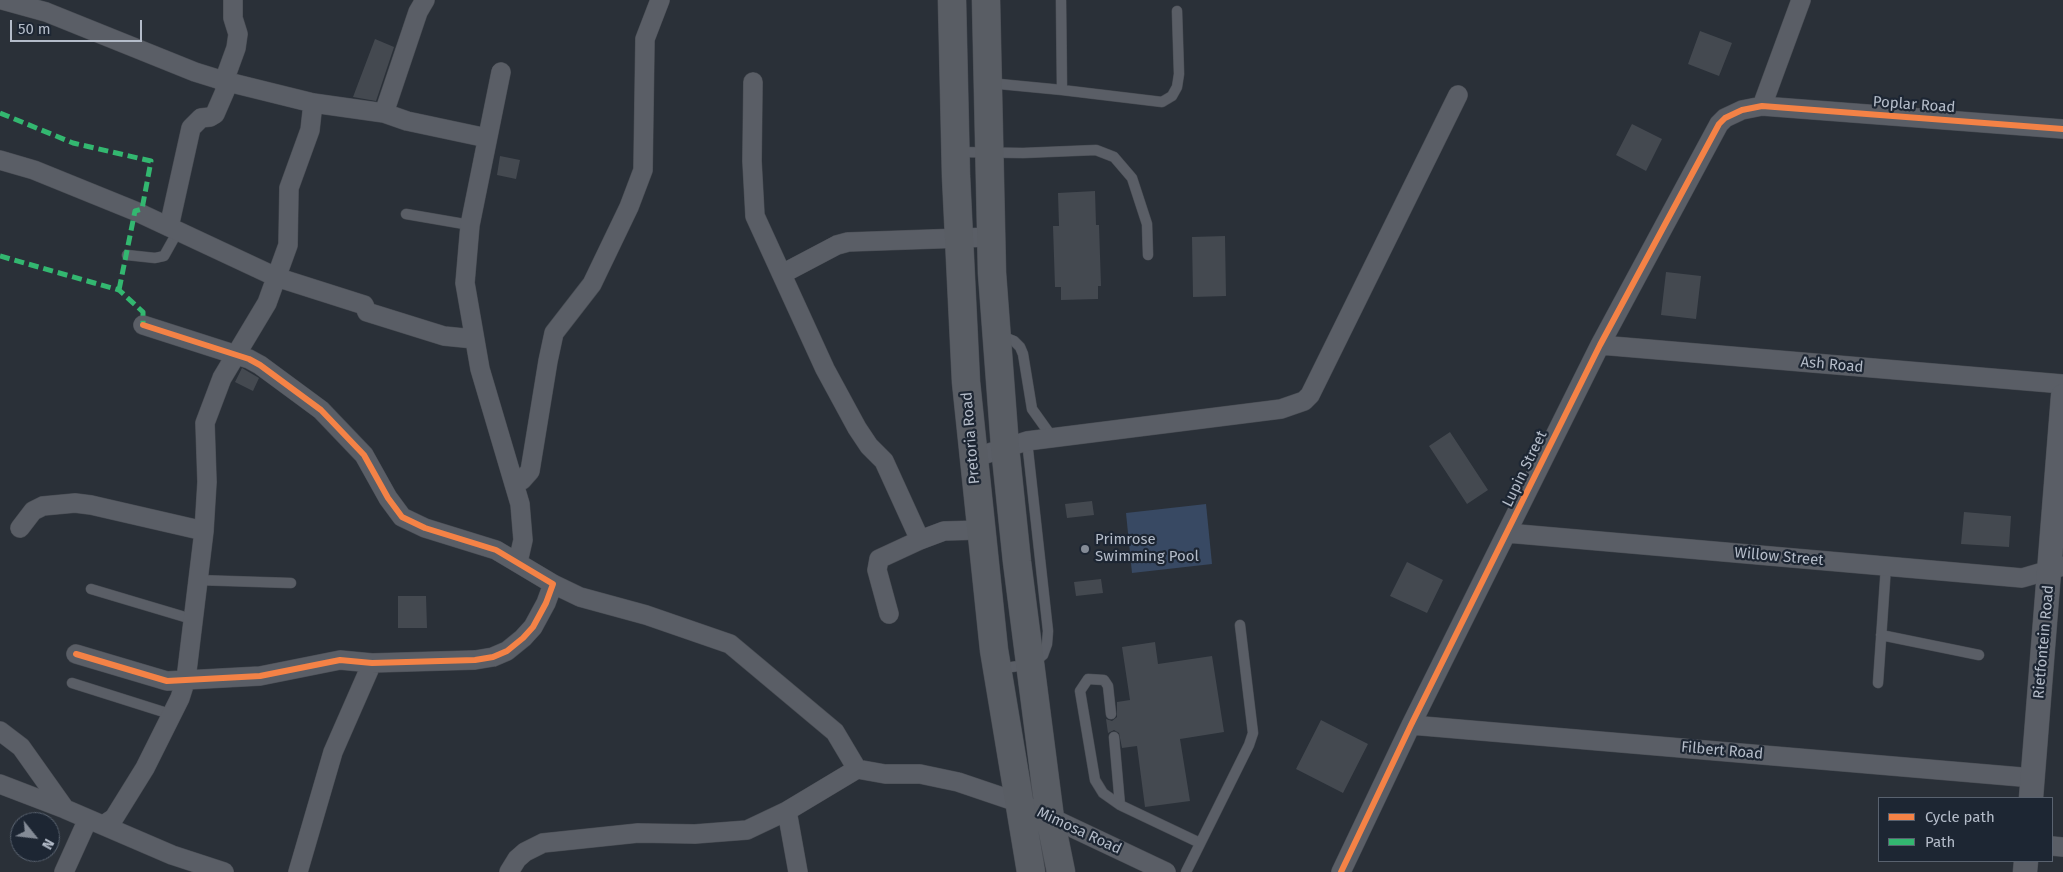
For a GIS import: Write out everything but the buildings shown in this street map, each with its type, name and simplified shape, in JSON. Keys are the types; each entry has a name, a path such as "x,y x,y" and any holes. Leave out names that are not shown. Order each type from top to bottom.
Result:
{"main road":[{"name":"Pretoria Road","path":"952,0 955,152 966,382 980,530 997,669 1031,872"},
{"path":"986,0 991,237 998,335 1016,444 1017,562 1032,664 1050,818 1061,872"}],"street":[{"path":"2,0 46,12 195,72 224,81 313,103 384,113 407,121 487,138"},
{"path":"173,229 191,128 201,118 210,118 215,114 225,91 224,81 236,48 238,34 233,18 233,0"},
{"path":"384,113 418,12 425,0"},
{"path":"514,484 522,480 530,471 554,333 592,284 628,208 643,170 645,39 660,0"},
{"path":"1762,106 1801,0"},
{"path":"501,72 470,225 466,283 480,369 520,504 523,540 518,562"},
{"path":"753,82 752,161 755,216 825,369 857,428 869,446 884,461 920,540"},
{"path":"973,458 1016,444 1052,437 1281,409 1304,401 1310,395 1458,95"},
{"path":"64,872 97,822 114,818 145,768 170,714 180,698 186,679 195,620 197,580 204,531 207,482 205,423 222,378 259,318 288,246 289,188 310,130 313,103"},
{"name":"Poplar Road","path":"1762,106 2063,129"},
{"name":"Lupin Street","path":"1341,872 1600,345 1714,132 1725,118 1742,110 1762,106"},
{"path":"0,160 34,170 173,229 276,277 364,305 367,312 444,336 474,339"},
{"path":"782,274 837,245 848,242 991,237"},
{"path":"144,325 236,355 260,365 309,400 364,455 402,517 425,528 496,550 580,598 655,618 730,644 836,732 857,769 786,811 747,830 695,834 638,832 543,843 525,852 517,859 509,872"},
{"name":"Ash Road","path":"1600,345 2063,384"},
{"name":"Rietfontein Road","path":"2032,788 2057,568 2063,396"},
{"path":"20,528 33,511 43,506 68,503 92,505 204,531"},
{"path":"889,614 877,570 879,559 944,531 980,530"},
{"name":"Willow Street","path":"1507,533 2022,578 2057,568"},
{"path":"76,654 167,681 260,676 340,660 372,663 454,662 493,657 507,651 524,638 533,626 554,584"},
{"path":"298,872 333,752 372,663"},
{"name":"Filbert Road","path":"1412,725 2032,788"},
{"path":"0,731 21,747 65,809"},
{"name":"Mimosa Road","path":"857,769 885,774 920,774 958,782 1020,803 1166,872"},
{"path":"0,784 97,822 172,855 188,865 224,872"},
{"path":"786,811 798,872"}],"lane":[{"path":"1061,0 1062,90"},
{"path":"988,83 1162,102 1172,96 1177,87 1179,74 1177,11"},
{"path":"955,152 1023,153 1096,150 1114,156 1132,178 1147,224 1148,255"},
{"path":"406,214 470,225"},
{"path":"126,255 155,258 164,256 173,229"},
{"path":"998,335 1014,341 1020,347 1023,354 1032,409 1052,437"},
{"path":"1878,683 1886,566"},
{"path":"197,580 291,583"},
{"path":"91,589 195,620"},
{"path":"1186,872 1249,745 1252,733 1240,625"},
{"path":"1882,635 1979,655"},
{"path":"997,669 1032,664"},
{"path":"1111,714 1108,686 1104,680 1088,679 1080,691 1095,780 1103,793 1120,806 1200,843"},
{"path":"72,683 170,714"},
{"path":"1114,737 1120,806"}],"water":[{"path":"1206,504 1212,564 1132,573 1126,513"}],"marked path":[{"path":"0,113 73,143 151,161 142,209 135,211 119,290"},
{"path":"0,256 119,290 143,312 143,325"}],"cycle path":[{"path":"1341,872 1411,725 1600,345 1719,124 1725,118 1742,110 1762,106 2063,129"},
{"path":"76,654 167,681 260,676 340,660 372,663 475,660 493,657 507,651 523,638 533,627 546,603 553,584 496,550 425,528 402,517 388,498 364,455 321,410 260,365 249,359 143,325"}],"place":[{"name":"Primrose Swimming Pool","path":"1085,549"}]}
